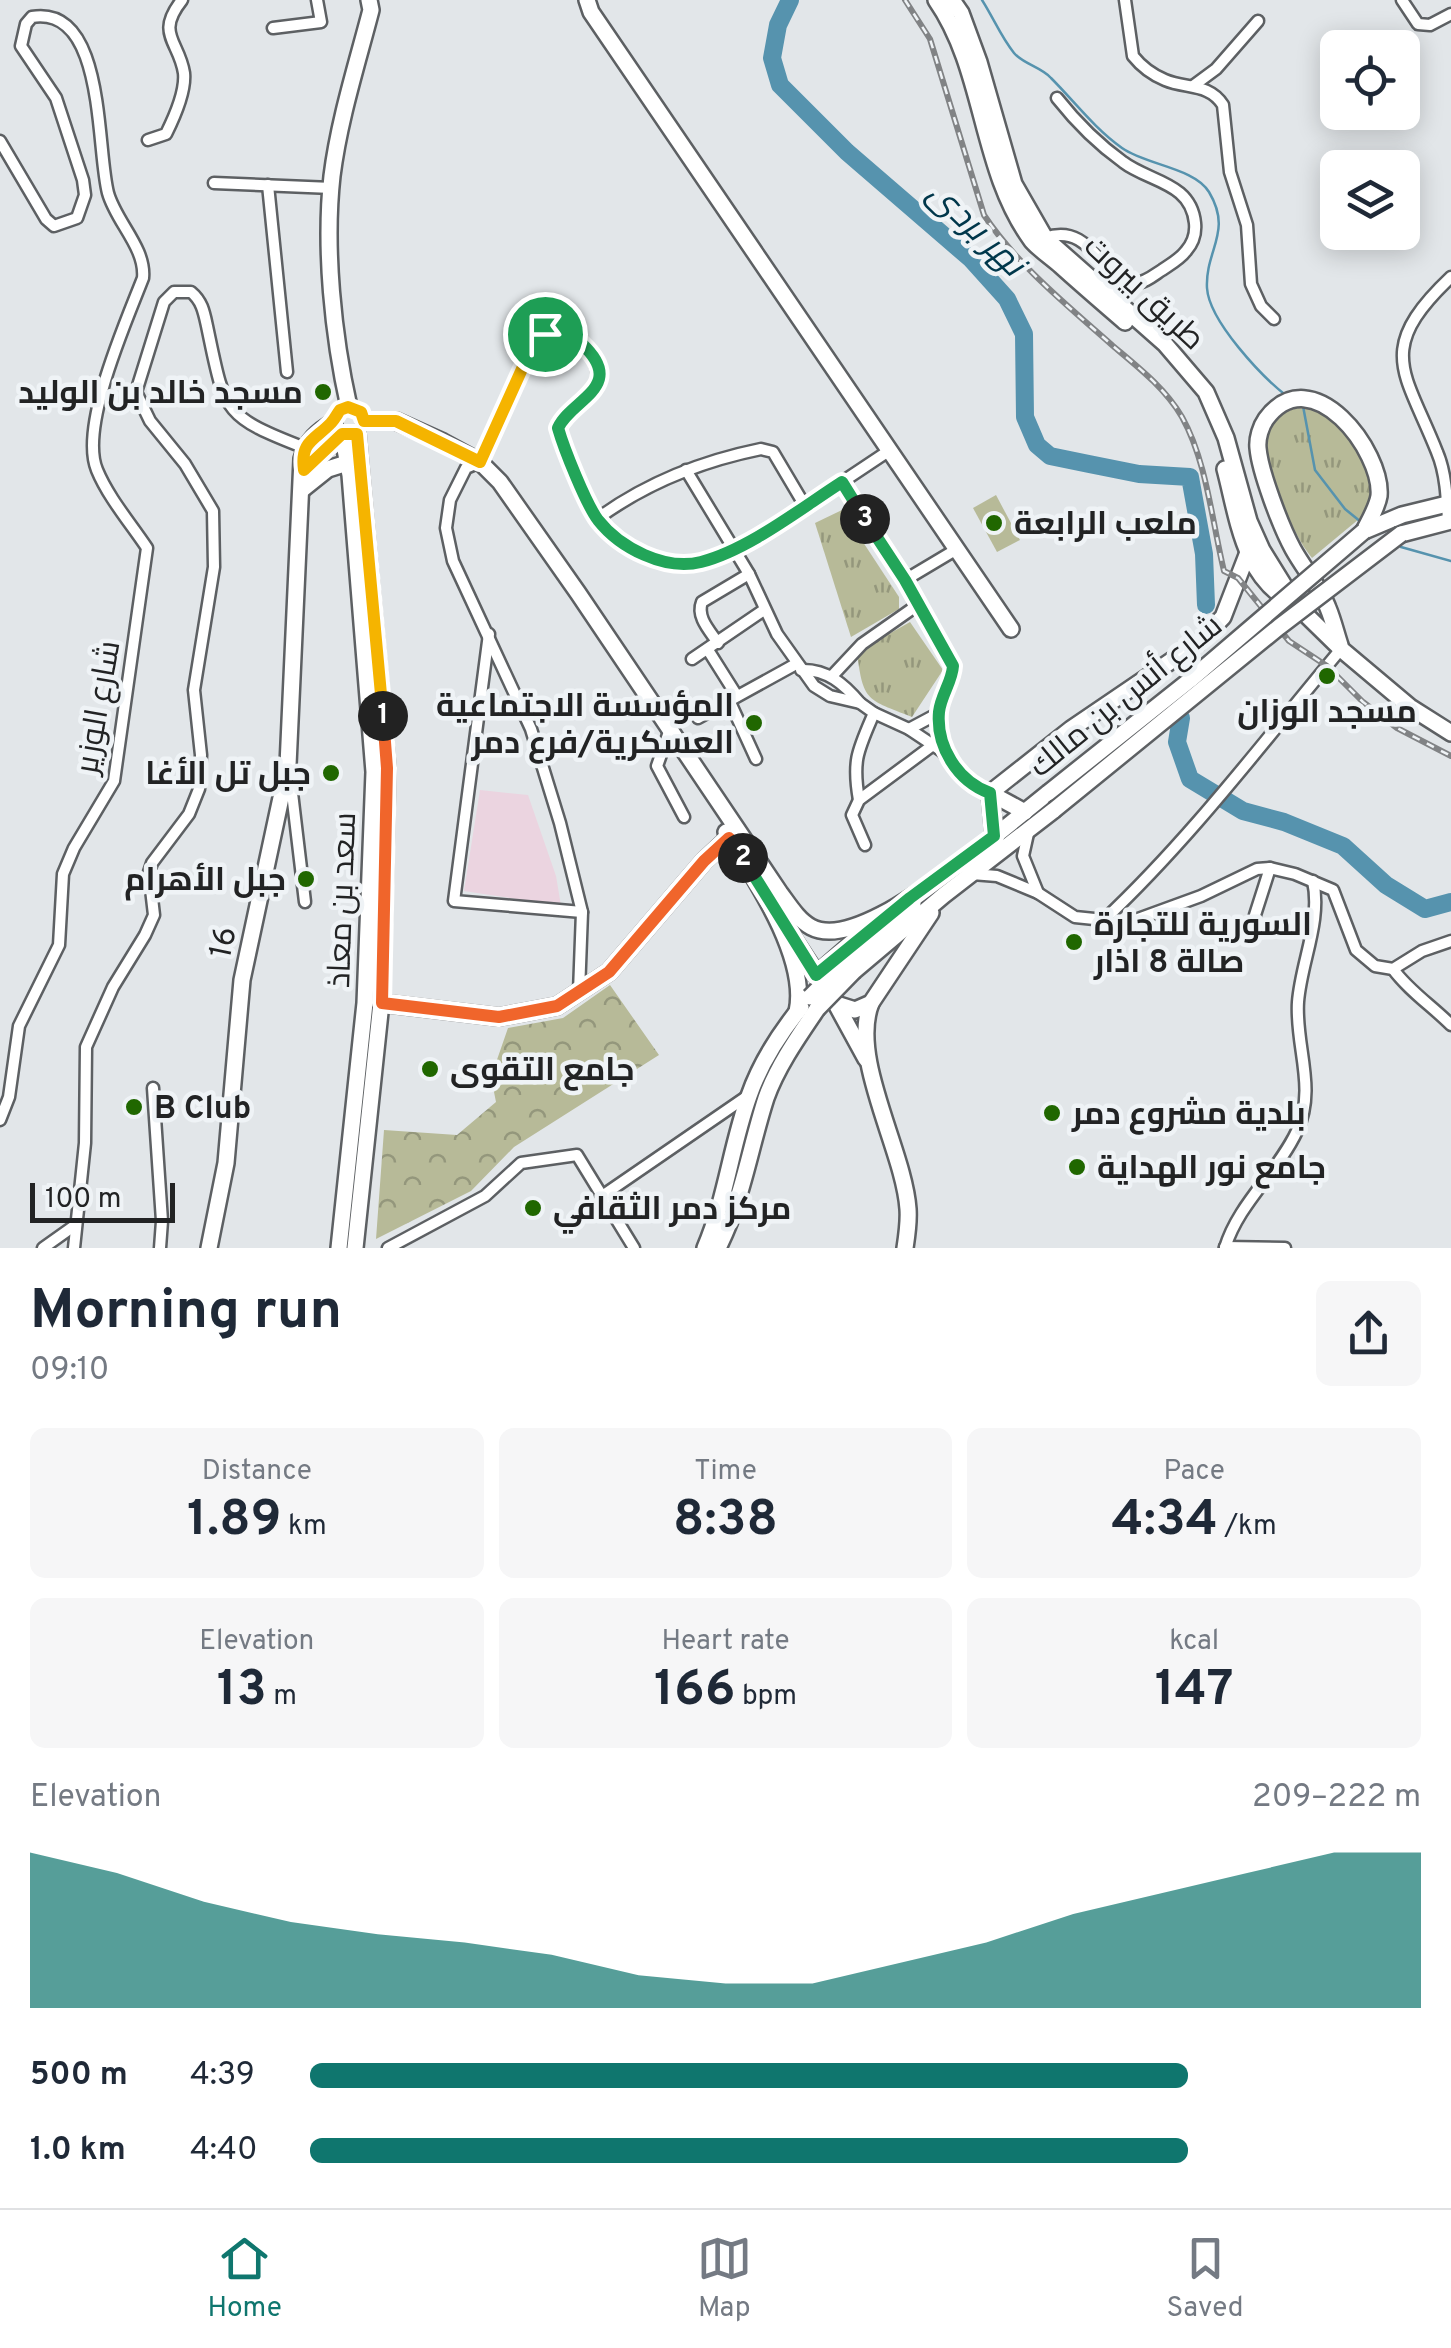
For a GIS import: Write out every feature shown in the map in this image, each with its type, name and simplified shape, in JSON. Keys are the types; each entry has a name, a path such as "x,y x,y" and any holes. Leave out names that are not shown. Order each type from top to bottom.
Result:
{"street":[{"path":"148,140 166,134 184,83 170,33 170,16 182,0"},
{"path":"273,28 321,22 317,0"},
{"path":"304,470 361,412 348,407 340,370 331,251 332,188 350,89 372,10 368,0"},
{"path":"587,0 1011,628"},
{"path":"936,0 950,21 969,67 986,138 1005,190 1033,242 1171,362 1200,397 1220,451 1248,554 1276,594 1296,605"},
{"name":"طريق بيروت","path":"952,0 980,62 1014,184 1045,238 1165,344 1206,392 1226,438 1249,521 1296,605 1410,707 1451,733"},
{"path":"1125,0 1132,56 1168,82 1216,95 1223,105 1230,172 1247,225 1252,284 1261,306 1274,319"},
{"path":"1402,0 1418,24 1430,25 1451,14"},
{"name":"شارع الوزير","path":"0,141 46,219 54,226 77,218 85,195 62,114 46,80 21,46 26,24 32,17 46,15 64,23 86,52 108,195 144,264 143,278 100,394 93,455 97,472 147,548 114,780 63,874 59,945 20,1026 9,1097 0,1120"},
{"path":"1193,86 1216,69 1258,21"},
{"path":"1045,238 1064,234 1077,238 1133,283 1146,280 1183,256 1195,228 1190,208 1177,190 1133,169 1105,149 1057,98"},
{"path":"214,183 332,188"},
{"path":"268,185 287,372"},
{"path":"1450,522 1438,454 1411,396 1400,360 1412,325 1451,277"},
{"path":"74,1248 85,1143 86,1048 112,987 154,915 149,872 152,863 189,814 199,789 201,755 194,690 214,566 213,511 185,464 150,420 136,392 164,302 174,292 191,292 202,306 227,405 253,428 305,448 317,433 396,421 480,462 500,482 578,593 684,754 696,784 788,904 813,929 836,932 872,919 967,868 1038,894 1075,917 1104,920 1113,931 1249,872 1270,868 1333,890 1356,950 1375,966 1393,969 1451,941"},
{"path":"579,992 582,912 531,729 452,562 446,528 450,500 466,468 480,462 531,349 545,334 560,332 579,340 591,354 598,371 597,384 591,396 558,428 597,519 638,552 677,564 699,562 734,549 890,450"},
{"path":"1104,920 1210,809 1341,649 1328,606 1288,538 1258,452 1261,428 1274,411 1289,402 1312,400 1340,414 1374,470 1379,494 1364,531"},
{"name":"سعد بن معاذ","path":"339,1248 365,1004 374,772 347,463 349,428"},
{"name":"سعد بن معاذ","path":"349,428 387,768 382,1003 356,1248"},
{"name":"16","path":"209,1248 226,1162 242,980 288,765 305,448"},
{"path":"597,519 629,496 686,470 751,451 773,452 804,506"},
{"path":"302,489 328,469 347,463"},
{"path":"686,470 799,667 814,686 830,696 860,703"},
{"path":"842,482 905,580 953,666 939,713 938,748"},
{"path":"1364,531 1402,515 1449,503"},
{"name":"شارع أنس بن مالك","path":"718,1248 736,1211 768,1094 814,1003 848,968 967,868 1054,810 1278,627 1401,534 1450,522"},
{"name":"شارع أنس بن مالك","path":"848,968 944,895 994,836 1364,531"},
{"path":"905,580 957,549"},
{"path":"990,793 1071,728 1198,642 1223,617 1248,554"},
{"path":"748,574 702,602 700,615 756,759"},
{"path":"832,676 862,644 919,604"},
{"path":"692,659 764,610"},
{"path":"489,634 454,901 582,912"},
{"path":"698,718 799,667 823,672 874,713 938,748 970,782 1025,812"},
{"path":"859,800 854,769 874,713"},
{"path":"909,729 939,713"},
{"path":"669,732 657,766 684,817"},
{"path":"865,845 852,815 859,800 938,748"},
{"path":"288,765 305,902"},
{"path":"990,793 994,836"},
{"path":"1029,829 1023,856 1038,894"},
{"path":"382,1003 499,1017 557,1006 609,972 704,861 733,834"},
{"path":"733,834 768,901 836,1004 871,1069"},
{"path":"1255,915 1270,868"},
{"path":"1285,1248 1225,1247 1236,1223 1296,1134 1306,1108 1298,1005 1316,902 1313,881"},
{"path":"905,1248 908,1206 864,1029 871,1003 944,895"},
{"path":"816,975 910,898"},
{"path":"768,901 800,985 797,1012"},
{"path":"1393,969 1403,983 1451,1025"},
{"name":"شارع أنس بن مالك","path":"705,1248 715,1226 749,1095 768,1055 797,1012 814,1003"},
{"path":"836,1004 855,1010 871,1003"},
{"path":"152,1088 162,1221 160,1248"},
{"path":"602,1196 749,1095"},
{"path":"388,1248 486,1196 521,1163 577,1155 634,1248"},
{"path":"43,1248 74,1226"}],"shaded area":[{"path":"480,790 528,795 556,876 561,906 464,891"}],"green space":[{"path":"1312,406 1340,422 1369,471 1372,498 1365,514 1312,558 1288,515 1267,444 1272,422 1294,409"},
{"path":"996,495 1020,540 997,552 973,508"},
{"path":"842,510 899,597 899,609 851,637 815,523"},
{"path":"910,622 943,670 912,717 870,696 862,681 857,652"},
{"path":"610,985 659,1055 514,1147 471,1191 376,1239 384,1130 457,1135 496,1102 491,1077 508,1028 563,1018"}],"waterway":[{"name":"نهر بردى","path":"790,0 778,25 772,58 780,85 847,152 971,259 1007,299 1024,334 1025,417 1037,445 1050,456 1139,474 1190,477 1204,554 1206,605"},
{"path":"982,0 1014,53 1047,74 1112,140 1132,154 1193,177 1209,192 1219,219 1207,275 1210,301 1238,347 1288,397"},
{"path":"1303,406 1315,470 1345,509 1361,522"},
{"path":"1401,547 1451,561"},
{"name":"نهر بردى","path":"1181,718 1177,742 1190,779 1243,811 1284,822 1343,846 1386,885 1425,909 1451,902"}],"railway":[{"path":"905,0 930,39 984,215 1027,268 1150,378 1182,417 1203,473 1224,571 1238,578 1289,641 1327,666 1363,702 1397,728 1451,756"}],"place":[{"name":"مسجد خالد بن الوليد","path":"323,392"},
{"name":"ملعب الرابعة","path":"994,523"},
{"name":"مسجد الوزان","path":"1327,676"},
{"name":"المؤسسة الاجتماعية العسكرية/فرع دمر","path":"754,723"},
{"name":"جبل تل الأغا","path":"331,773"},
{"name":"جبل الأهرام","path":"306,879"},
{"name":"السورية للتجارة صالة 8 اذار","path":"1074,942"},
{"name":"جامع التقوى","path":"430,1069"},
{"name":"B Club","path":"134,1107"},
{"name":"بلدية مشروع دمر","path":"1052,1113"},
{"name":"جامع نور الهداية","path":"1077,1167"},
{"name":"مركز دمر الثقافي","path":"533,1208"}],"route":[{"path":"560,332 579,340 598,371 591,396 558,428 597,519 620,541 638,552 677,564 699,562 734,549 842,482 905,580 953,666 939,713 942,750 970,782 990,793 994,836 816,975 729,838 704,861 609,972 557,1006 499,1017 382,1003 387,768 357,434 342,434 304,470 302,460 305,448 317,433 334,422 340,410 353,407 361,412 364,421 396,421 480,462 531,349 545,334 560,332"}]}
